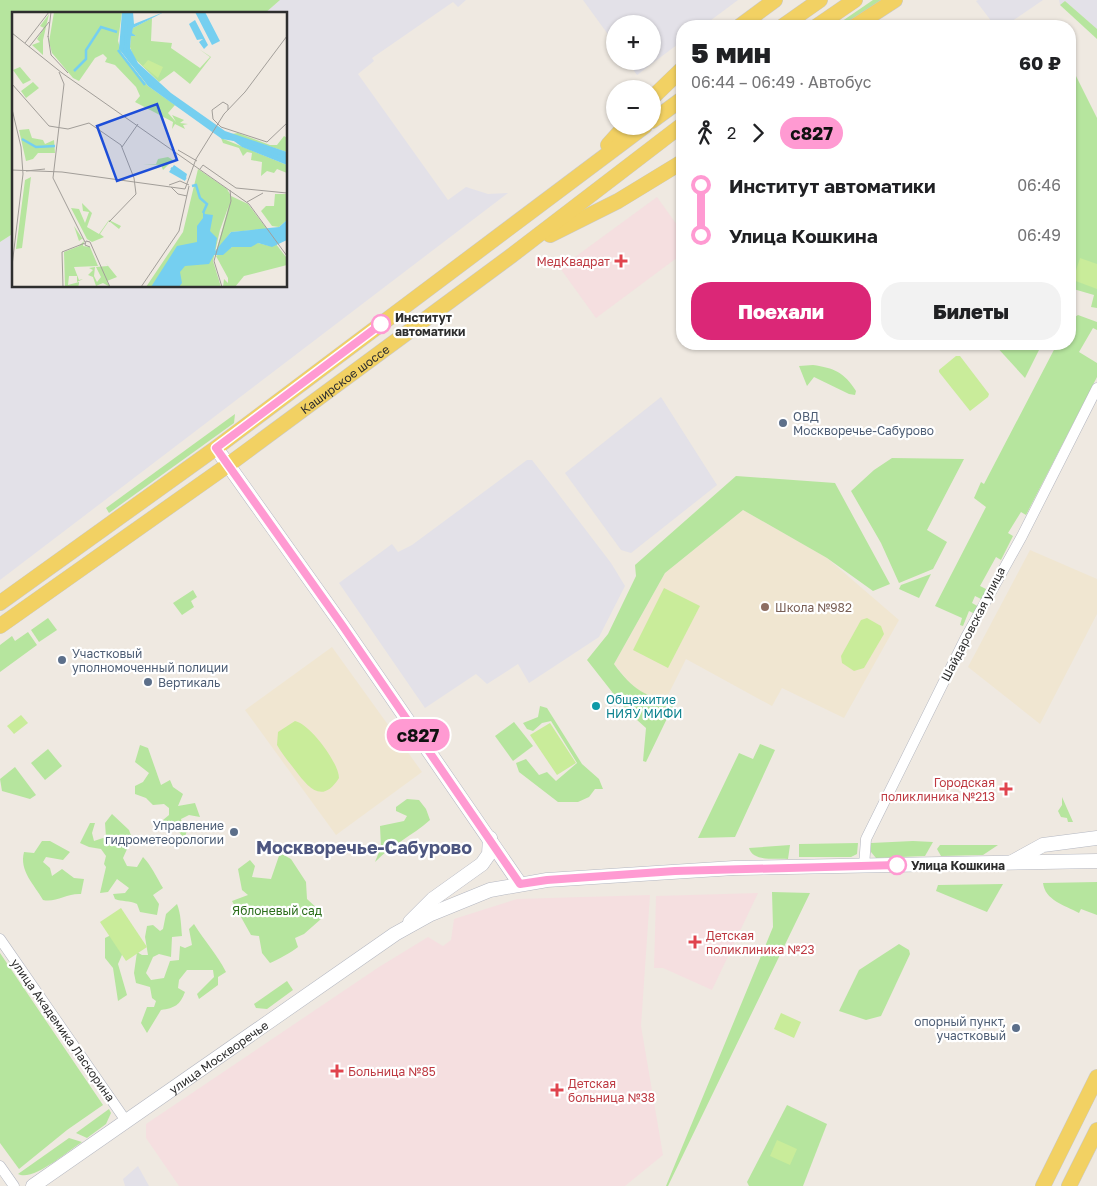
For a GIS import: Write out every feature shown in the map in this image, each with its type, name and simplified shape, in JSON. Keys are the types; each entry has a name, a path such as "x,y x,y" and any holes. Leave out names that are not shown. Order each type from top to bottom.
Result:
{"main road":[{"path":"748,20 775,0"},
{"path":"792,20 820,0"},
{"path":"826,20 855,0"},
{"path":"864,20 895,0"},
{"path":"661,90 676,76"},
{"path":"661,114 676,103"},
{"name":"Каширское шоссе","path":"0,626 228,465 511,256 676,130"},
{"path":"583,172 618,135"},
{"name":"Каширское шоссе","path":"0,603 216,448 633,135"},
{"path":"511,256 650,183 676,166"},
{"path":"216,448 490,838 520,884 547,880 675,871 1097,861"},
{"name":"улица Москворечье","path":"406,928 433,898 482,864 488,854 490,838"},
{"path":"1010,863 1043,845 1097,838"},
{"path":"490,890 501,877 506,864"},
{"name":"улица Москворечье","path":"34,1186 406,928 445,908 490,890 520,884"},
{"path":"1043,1186 1097,1077"},
{"path":"1069,1186 1097,1130"}],"street":[{"name":"Шайдаровская улица","path":"864,866 866,839 966,637 1022,536 1097,388"},
{"name":"улица Академика Ласкорина","path":"0,939 126,1121"},
{"path":"0,1166 14,1186"}],"shaded area":[{"path":"280,0 466,0 458,7 453,2 372,58 374,61 358,74 448,200 466,187 488,194 508,193 0,580 0,242 12,234 12,288 288,288 288,12 266,12"},
{"path":"583,0 738,0 711,20 676,20 676,46 661,57 661,15 606,15 606,32"},
{"path":"1043,0 1014,20 990,20 976,1"},
{"path":"1059,0 1097,0 1097,29 1065,1 1060,5"},
{"path":"633,70 644,70 637,75"},
{"name":"МедКвадрат","path":"657,197 676,224 676,258 596,318 560,268"},
{"path":"661,397 717,485 631,553 621,550 565,473"},
{"path":"527,460 532,460 611,563 625,586 599,637 529,683 518,664 487,684 476,674 425,708 339,583 392,544 398,552 412,545"},
{"name":"Школа №982","path":"743,510 827,558 899,620 844,718 782,688 772,706 686,659 665,701 643,694 628,681 614,664 665,573"},
{"path":"1030,550 1097,579 1097,614 1040,724 968,667"},
{"path":"332,647 422,772 336,835 245,710"},
{"name":"Детская поликлиника №23","path":"758,893 712,990 663,968 654,968 656,896"},
{"path":"650,895 641,1026 663,1155 625,1186 179,1186 146,1138 146,1124 379,967 428,937 443,946 451,940 454,919 517,899"},
{"path":"138,1166 149,1186 125,1186 123,1179"}],"green space":[{"path":"0,0 280,0 266,12 12,12 12,234 0,242"},
{"path":"873,0 893,0 861,20 844,20"},
{"path":"1065,1 1097,29 1097,39 1060,5"},
{"path":"1076,76 1097,118 1097,308 1091,307 1094,295 1076,290"},
{"path":"1080,258 1097,264 1097,289 1076,281 1076,271"},
{"path":"1078,315 1097,322 1097,330 1093,328 1079,352 1097,363 1097,377 1026,515 1021,512 1008,533 1013,536 1001,560 996,557 980,586 990,591 985,601 975,596 972,603 981,608 977,615 969,611 963,626 960,625 962,618 935,606 986,507 974,498 981,482 984,484 1054,350 1076,350 1076,316"},
{"path":"999,350 1039,350 1025,378"},
{"path":"956,356 960,356 989,394 988,397 970,411 939,372"},
{"path":"813,365 833,370 843,375 856,391 855,395 814,377 807,386 799,366"},
{"path":"235,414 234,423 109,513 106,508"},
{"path":"892,458 964,459 927,530 947,542 933,569 899,583 881,543 851,491 874,470"},
{"path":"736,476 835,483 890,584 873,591 827,558 743,510 665,573 614,664 633,686 655,698 674,704 646,762 643,761 646,728 627,711 587,660 608,634 636,576 635,565"},
{"path":"931,574 919,598 899,589 901,585"},
{"path":"664,588 700,606 668,668 633,650"},
{"path":"193,590 197,597 191,601 194,607 182,615 173,603"},
{"path":"48,618 57,630 39,642 31,630"},
{"path":"867,618 881,626 884,634 864,668 854,671 842,663 841,656 861,620"},
{"path":"28,632 37,645 0,672 0,645 12,636 15,641"},
{"path":"540,706 547,708 582,764 599,779 603,789 595,789 589,797 578,802 558,802 519,772 516,763 526,759 539,775 547,772 556,781 577,763 551,721 542,723 533,731 527,729 523,723 538,717"},
{"path":"21,715 28,723 14,734 7,726"},
{"path":"295,721 316,736 338,771 339,778 327,791 316,791 310,787 277,745 278,732"},
{"path":"514,722 533,746 513,761 495,736"},
{"path":"550,723 576,763 557,775 530,735"},
{"path":"760,744 775,750 735,837 698,838 739,753 753,759"},
{"path":"140,745 148,748 161,785 170,780 173,787 183,794 178,806 195,803 200,817 189,815 181,819 182,824 187,828 185,840 177,829 170,828 163,820 169,815 169,808 164,804 153,805 146,798 135,794 135,786 143,782 149,773 135,762"},
{"path":"48,749 62,766 45,780 31,763"},
{"path":"15,767 36,795 30,799 2,791 0,779"},
{"path":"1062,797 1073,822 1068,822 1067,818 1061,817 1058,811 1062,805"},
{"path":"407,799 419,800 426,809 430,820 375,862 381,847 380,826 404,821 407,816 396,811 396,807"},
{"path":"112,814 129,830 132,838 123,858 127,866 137,867 143,857 163,888 153,895 159,904 157,915 140,912 137,904 115,899 113,894 125,893 129,888 117,879 108,892 100,893 106,867 104,864 106,856 101,849 80,843 90,823 95,823 92,833 94,841 106,837 105,823"},
{"path":"42,841 50,841 70,852 63,860 46,857 43,862 50,868 52,876 62,869 74,878 84,879 81,894 48,901 43,900 25,871 23,859 24,852 34,853"},
{"path":"933,842 925,856 876,858 871,852 871,843"},
{"path":"858,843 857,854 851,857 799,857 799,844"},
{"path":"790,845 788,859 760,857 751,852 749,848"},
{"path":"940,845 998,845 983,855 941,856 937,849"},
{"name":"Яблоневый сад","path":"280,853 291,859 306,882 307,899 319,910 321,919 304,934 295,938 298,947 270,963 262,953 259,936 251,935 232,901 248,895 242,890 238,869 250,860 255,866 252,877 271,879"},
{"path":"1097,882 1097,915 1081,909 1079,913 1056,901 1047,894 1043,883"},
{"path":"1003,884 987,912 936,891 938,885"},
{"path":"772,892 810,893 668,1186 666,1186 773,927"},
{"path":"177,904 182,936 172,937 171,957 159,954 153,957 146,973 151,980 164,978 170,961 179,960 180,946 185,948 192,945 189,929 194,924 226,972 218,977 218,985 199,999 197,994 214,977 213,970 187,970 179,980 178,988 185,992 181,1000 173,1007 161,1010 147,1033 141,1023 147,1007 154,1007 156,1001 152,998 150,987 136,983 134,973 137,952 142,955 148,955 145,937 147,926 153,925 160,931 163,929 166,914"},
{"path":"121,908 147,947 126,961 100,922"},
{"path":"113,934 125,948 118,964 127,995 118,1001 113,968 105,958 105,938"},
{"path":"899,944 909,950 910,954 881,1016 866,1020 839,1011 859,970"},
{"path":"0,953 103,1105 67,1130 19,1169 0,1143"},
{"path":"287,981 293,990 267,1009 256,1008 254,1004"},
{"path":"781,1013 801,1022 794,1038 774,1029"},
{"path":"787,1105 827,1124 803,1186 749,1186 747,1182"},
{"path":"109,1109 111,1113 106,1124 87,1138 76,1133"},
{"path":"69,1138 82,1142 41,1170 32,1174 18,1174"},
{"path":"777,1140 797,1149 790,1165 770,1156"}],"bus line":[{"name":"с827","path":"381,324 216,448 468,805 520,884 547,880 734,868 897,865"}],"place":[{"name":"МедКвадрат","path":"621,261"},
{"name":"Институт автоматики","path":"381,324"},
{"name":"ОВД Москворечье-Сабурово","path":"783,423"},
{"name":"Школа №982","path":"765,607"},
{"name":"Участковый уполномоченный полиции","path":"62,660"},
{"name":"Вертикаль","path":"148,682"},
{"name":"Общежитие НИЯУ МИФИ","path":"596,706"},
{"name":"Городская поликлиника №213","path":"1006,789"},
{"name":"Управление гидрометеорологии","path":"234,832"},
{"name":"Улица Кошкина","path":"897,865"},
{"name":"Детская поликлиника №23","path":"695,942"},
{"name":"опорный пункт, участковый","path":"1016,1028"},
{"name":"Больница №85","path":"337,1071"},
{"name":"Детская больница №38","path":"557,1090"}],"district":[{"name":"Москворечье-Сабурово","path":"364,847"}]}
